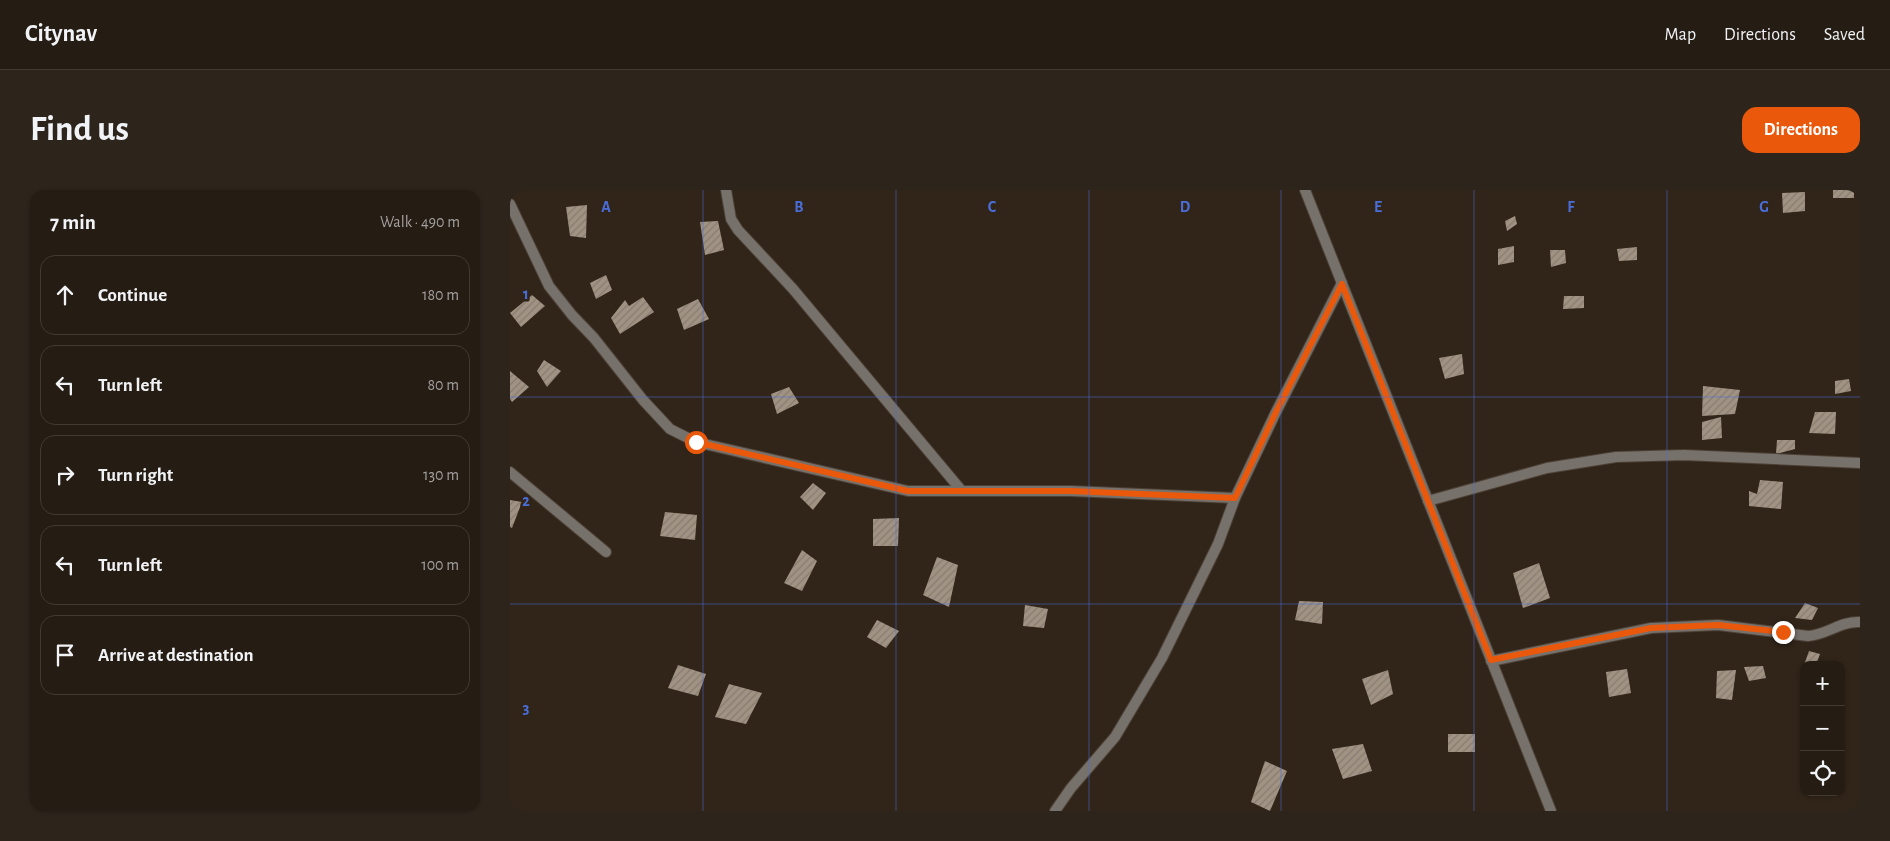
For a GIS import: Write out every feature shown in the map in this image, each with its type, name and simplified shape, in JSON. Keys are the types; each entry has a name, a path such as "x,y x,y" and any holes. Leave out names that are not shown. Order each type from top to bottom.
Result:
{"street":[{"path":"726,190 731,219 738,230 793,289 961,490"},
{"path":"1305,190 1550,811"},
{"path":"510,204 549,286 643,400 670,429 696,442 908,491 1071,491 1235,498"},
{"path":"1055,811 1071,788 1116,737 1162,658 1218,544 1235,498 1276,412 1342,284"},
{"path":"1428,502 1547,468 1616,456 1684,455 1860,463"},
{"path":"510,472 606,552"},
{"path":"1491,660 1651,628 1718,625 1808,636 1820,635 1840,624 1860,622"}],"building":[{"path":"1833,190 1854,190 1854,198 1833,198"},
{"path":"1805,192 1805,211 1783,213 1782,193"},
{"path":"587,205 586,238 570,236 566,207"},
{"path":"1515,216 1517,224 1507,231 1505,221"},
{"path":"718,221 724,250 705,255 700,222"},
{"path":"1514,246 1514,262 1498,265 1498,249"},
{"path":"1637,247 1637,260 1619,261 1617,249"},
{"path":"1550,250 1565,250 1566,263 1551,267"},
{"path":"606,275 612,290 596,299 590,283"},
{"path":"532,295 545,306 521,327 510,313"},
{"path":"1564,296 1584,296 1584,308 1563,309"},
{"path":"643,297 654,312 620,334 611,318 625,300 629,306"},
{"path":"698,299 709,319 684,330 677,309"},
{"path":"1462,354 1464,374 1445,379 1439,358"},
{"path":"544,360 561,371 547,387 537,371"},
{"path":"510,371 529,387 512,402 510,399"},
{"path":"1849,379 1851,391 1835,394 1835,381"},
{"path":"1703,386 1740,390 1735,414 1702,416"},
{"path":"789,387 799,403 777,414 771,394"},
{"path":"1815,412 1836,412 1835,434 1809,433"},
{"path":"1721,417 1722,438 1702,440 1702,422"},
{"path":"1777,440 1795,440 1795,449 1776,454"},
{"path":"1760,480 1783,482 1781,509 1749,506 1749,491 1757,494"},
{"path":"813,483 826,493 813,510 800,497"},
{"path":"510,500 522,502 512,528 510,527"},
{"path":"665,512 697,515 695,540 660,536"},
{"path":"899,518 898,546 873,546 873,519"},
{"path":"802,550 817,561 802,591 784,583"},
{"path":"937,557 958,565 949,607 923,595"},
{"path":"1539,563 1550,598 1523,608 1513,573"},
{"path":"1299,601 1323,602 1322,624 1295,620"},
{"path":"1805,603 1818,608 1812,620 1795,618"},
{"path":"1025,605 1048,609 1044,628 1023,626"},
{"path":"877,620 899,631 886,648 867,637"},
{"path":"1809,651 1820,654 1817,661 1805,661"},
{"path":"678,665 706,674 698,696 668,688"},
{"path":"1763,666 1766,678 1749,681 1744,667"},
{"path":"1627,669 1631,693 1609,697 1606,672"},
{"path":"1388,670 1393,694 1371,705 1362,679"},
{"path":"1736,670 1732,700 1716,698 1717,671"},
{"path":"729,684 762,693 746,724 715,717"},
{"path":"1448,734 1475,734 1475,752 1448,752"},
{"path":"1363,744 1372,771 1343,779 1332,749"},
{"path":"1265,761 1287,771 1270,811 1251,802"}],"route":[{"path":"696,442 908,491 1071,491 1235,498 1276,412 1342,284 1491,660 1651,628 1718,625 1783,632"}]}
